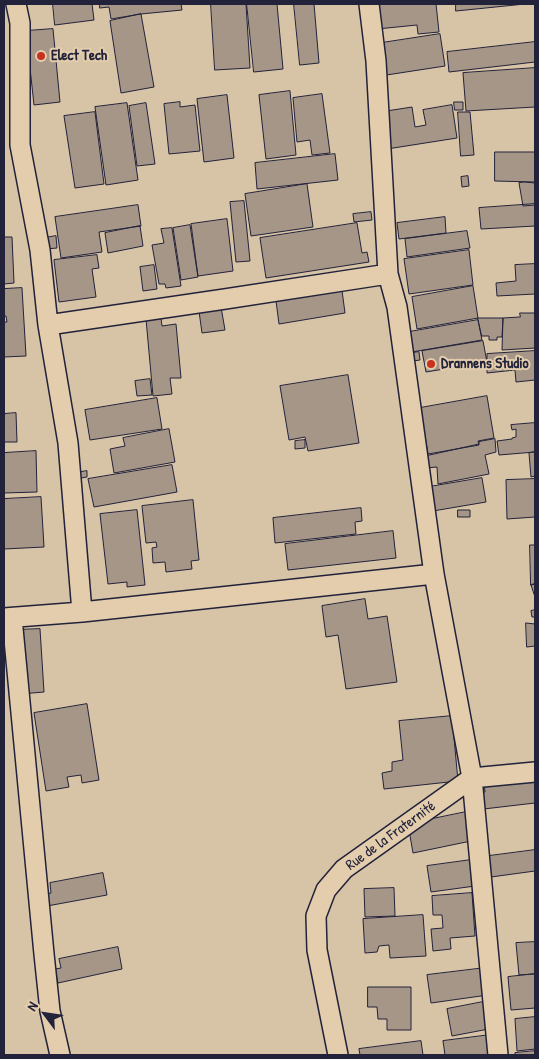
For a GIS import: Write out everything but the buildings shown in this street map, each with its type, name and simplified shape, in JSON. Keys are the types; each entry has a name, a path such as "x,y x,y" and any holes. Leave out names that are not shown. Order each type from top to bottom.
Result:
{"street":[{"path":"16,4 20,23 20,146 40,250 48,325 68,443 82,612"},
{"path":"369,4 376,61 388,274 397,307 434,574 472,778 498,1055"},
{"path":"48,325 388,274"},
{"path":"60,1055 50,1011 8,618 82,612 434,574"},
{"name":"Rue de la Fraternité","path":"338,1055 317,950 316,916 326,890 344,869 472,778 535,772"}],"place":[{"name":"Elect Tech","path":"41,56"},
{"name":"Drannens Studio","path":"431,364"}]}
